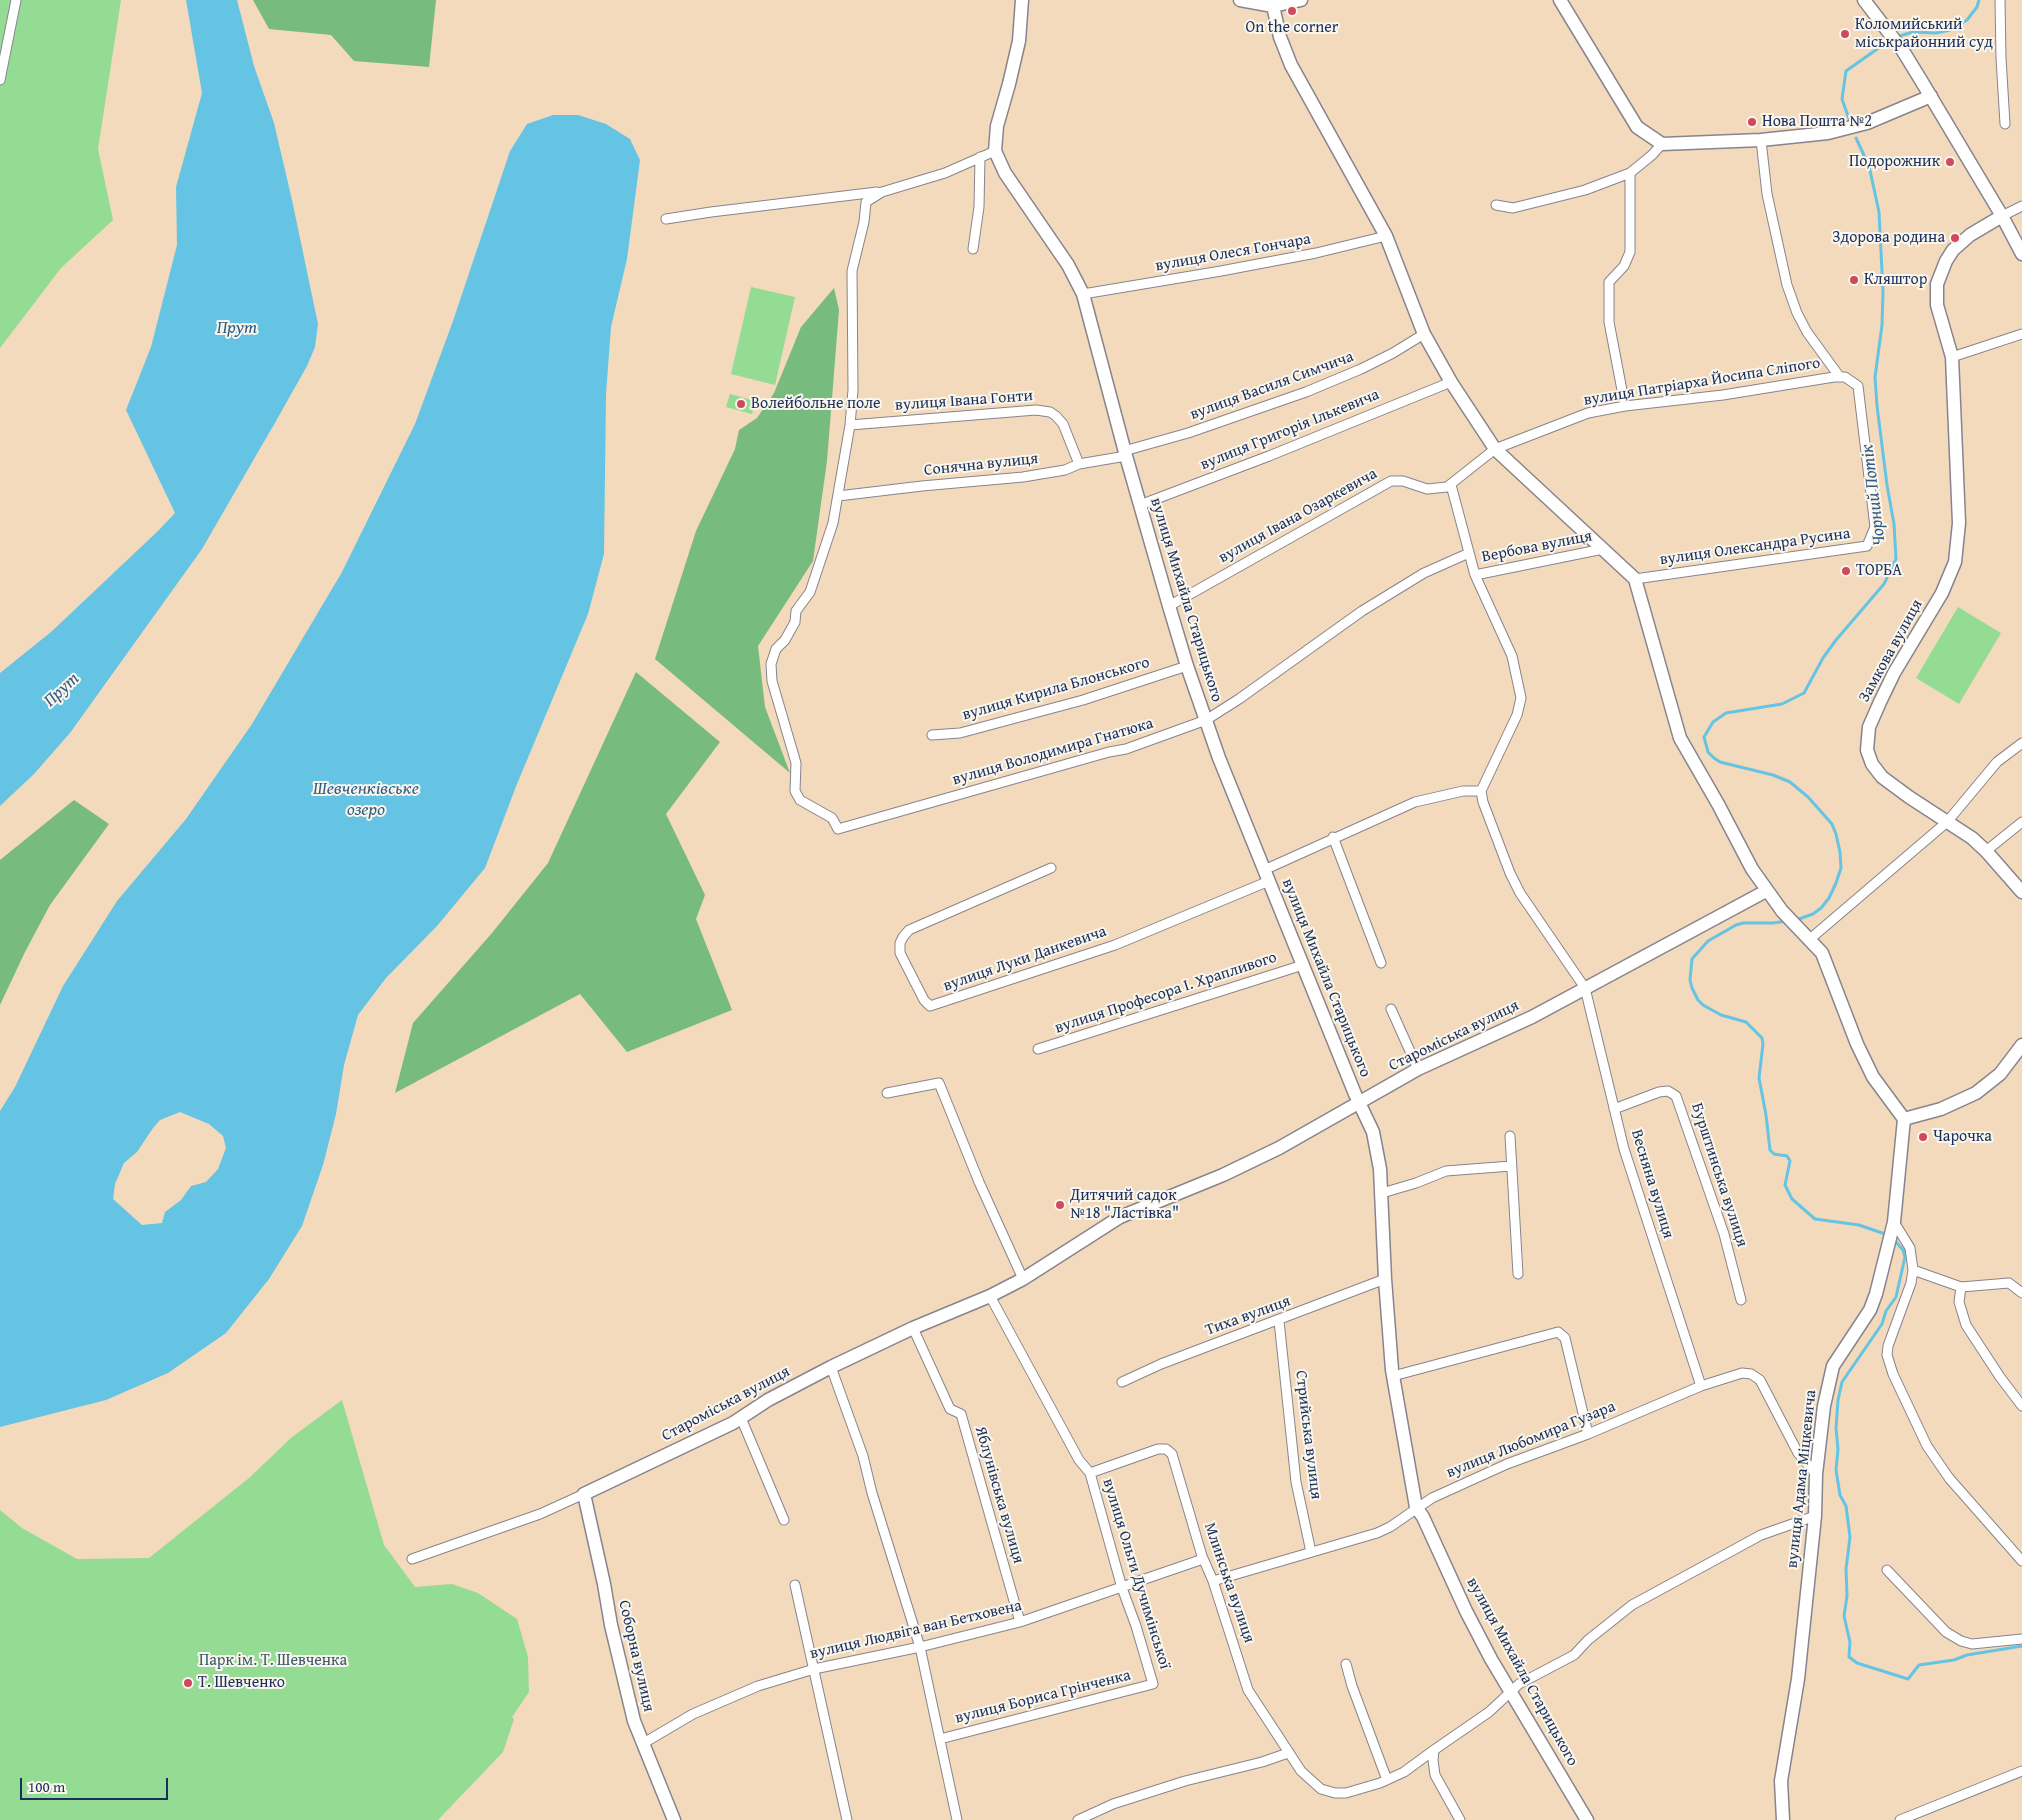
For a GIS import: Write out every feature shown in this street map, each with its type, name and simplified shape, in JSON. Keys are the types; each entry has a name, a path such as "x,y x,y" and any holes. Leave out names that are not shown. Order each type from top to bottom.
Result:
{"street":[{"path":"0,80 16,0"},
{"path":"666,219 882,192 944,173 994,151 997,126 1019,41 1022,0"},
{"path":"1240,0 1273,6 1301,0"},
{"path":"1560,0 1637,127 1662,144 1761,140 1842,130 1884,116 1931,96"},
{"path":"1864,0 1903,51 1931,96 2002,216 2022,254"},
{"path":"2000,0 2000,58 2005,124"},
{"path":"1273,6 1280,37 1291,65 1386,236 1424,334 1451,382 1494,449 1635,579 1680,738 1718,804 1752,869 1782,911 1822,953 1857,1044 1873,1077 1904,1119 1925,1115 1976,1093 2000,1074 2022,1045"},
{"path":"1761,140 1767,194 1787,285 1806,332 1839,376"},
{"path":"1496,205 1513,208 1532,205 1585,190 1630,173 1652,156 1662,144"},
{"name":"вулиця Михайла Старицького","path":"994,151 1005,173 1063,257 1083,294 1125,453 1187,666 1219,758 1375,1140 1380,1160 1385,1279 1393,1376 1416,1507 1423,1517 1466,1610 1510,1693 1587,1820"},
{"path":"974,249 979,207 980,157"},
{"path":"1626,406 1610,322 1610,282 1624,266 1630,252 1630,173"},
{"path":"838,496 850,425 853,390 852,271 864,222 866,202 882,192"},
{"path":"2002,216 2022,206"},
{"name":"Замкова вулиця","path":"2002,216 1970,235 1953,250 1946,260 1938,284 1937,305 1952,357 1959,523 1955,562 1942,593 1894,673 1880,702 1869,727 1867,750 1872,764 1882,777 1972,838 2022,892"},
{"name":"вулиця Олеся Гончара","path":"1083,294 1307,255 1386,236"},
{"name":"вулиця Василя Симчича","path":"1125,453 1306,392 1361,369 1393,353 1424,334"},
{"path":"1952,357 2022,334"},
{"name":"вулиця Патріарха Йосипа Сліпого","path":"1494,449 1588,413 1626,406 1723,395 1839,376 1848,378 1858,386"},
{"name":"вулиця Григорія Ількевича","path":"1140,505 1269,456 1451,382"},
{"name":"вулиця Олександра Русина","path":"1635,579 1866,546 1875,527 1858,386"},
{"name":"вулиця Івана Гонти","path":"850,425 1036,410 1050,412 1062,424 1079,464"},
{"path":"1494,449 1450,485 1476,575 1512,656 1520,698 1517,715 1481,791 1486,813 1520,893 1585,988"},
{"name":"Сонячна вулиця","path":"838,496 1023,477 1065,470 1079,464 1125,453"},
{"name":"вулиця Івана Озаркевича","path":"1169,606 1391,481 1403,481 1427,489 1443,488 1450,485"},
{"name":"вулиця Володимира Гнатюка","path":"838,496 834,523 810,592 796,611 795,622 785,640 776,649 771,664 772,682 796,763 795,791 797,796 800,800 832,818 838,829 1109,752 1126,750 1206,720 1240,699 1362,611 1424,573 1469,553"},
{"name":"Вербова вулиця","path":"1476,575 1604,549"},
{"name":"вулиця Кирила Блонського","path":"932,735 960,733 1083,700 1187,666"},
{"path":"1810,939 1947,822 1998,762 2022,743"},
{"name":"вулиця Луки Данкевича","path":"1051,868 910,930 903,937 900,943 900,953 924,1000 930,1006 1115,945 1266,876 1334,837 1415,802 1463,791 1481,791"},
{"path":"1986,851 2022,822"},
{"path":"1334,837 1381,963"},
{"name":"Староміська вулиця","path":"412,1559 540,1514 584,1494 741,1418 768,1400 831,1367 913,1328 990,1296 1023,1279 1120,1218 1223,1175 1279,1148 1418,1069 1532,1016 1766,890"},
{"name":"вулиця Професора І. Храпливого","path":"1038,1049 1303,965"},
{"name":"Весняна вулиця","path":"1585,988 1624,1149 1701,1386"},
{"path":"1391,1009 1418,1069"},
{"path":"887,1093 939,1083 979,1182 1023,1279"},
{"name":"Бурштинська вулиця","path":"1614,1109 1659,1092 1668,1091 1676,1096 1724,1234 1741,1300"},
{"name":"вулиця Адама Міцкевича","path":"1783,1820 1781,1781 1796,1688 1815,1516 1816,1474 1822,1418 1832,1369 1873,1305 1894,1222 1904,1119"},
{"path":"1510,1136 1518,1274"},
{"path":"1382,1193 1416,1183 1446,1170 1512,1166"},
{"path":"1894,1222 1910,1248 1913,1270 1911,1283 1888,1346 1887,1355 1893,1374 1927,1446 1949,1478 2022,1561"},
{"path":"1913,1270 1961,1287 2009,1283 2022,1293"},
{"name":"Тиха вулиця","path":"1122,1382 1189,1353 1279,1321 1385,1279"},
{"path":"1961,1287 1959,1302 1966,1326 2022,1406"},
{"path":"990,1296 1079,1460 1090,1473"},
{"name":"Стрийська вулиця","path":"1279,1321 1296,1482 1311,1552"},
{"name":"Яблунівська вулиця","path":"913,1328 950,1409 961,1414 1020,1622"},
{"path":"1393,1376 1558,1332 1565,1338 1588,1434"},
{"path":"831,1367 864,1456 872,1493 920,1647 957,1820"},
{"name":"вулиця Любомира Гузара","path":"1213,1581 1354,1541 1385,1530 1416,1507 1432,1498 1507,1464 1588,1434 1701,1386 1742,1373 1751,1374 1758,1378 1798,1453 1816,1474"},
{"path":"741,1418 784,1520"},
{"name":"Млинська вулиця","path":"1090,1473 1158,1449 1168,1450 1172,1454 1203,1559 1213,1581 1248,1690 1288,1753 1311,1782 1332,1793 1346,1793 1387,1780 1404,1772 1489,1712 1519,1684 1574,1655 1588,1640 1632,1605 1762,1535 1815,1516"},
{"name":"вулиця Ольги Дучимінської","path":"1090,1473 1122,1588 1136,1626 1153,1684"},
{"name":"Соборна вулиця","path":"584,1494 620,1664 642,1744 674,1820"},
{"name":"вулиця Людвіга ван Бетховена","path":"642,1744 693,1714 758,1686 814,1669 920,1647 1020,1622 1203,1559"},
{"path":"1886,1570 1925,1612 1953,1637 1972,1644 2022,1639"},
{"path":"795,1585 847,1820"},
{"path":"1346,1664 1352,1686 1387,1780"},
{"name":"вулиця Бориса Грінченка","path":"940,1739 1153,1684"},
{"path":"1434,1750 1435,1775 1460,1820"},
{"path":"1078,1820 1113,1804 1185,1781 1262,1762 1288,1753"},
{"path":"1900,1820 2022,1770"}],"green space":[{"path":"0,0 121,0 98,149 113,220 61,268 0,348"},
{"path":"253,0 436,0 429,67 354,61 331,35 269,29"},
{"path":"751,287 795,297 775,385 731,374"},
{"path":"834,288 839,310 827,461 813,561 758,646 765,707 790,773 655,659 696,531 735,449 739,430 757,418 774,393 801,327"},
{"name":"Волейбольне поле","path":"730,394 755,401 752,414 726,407"},
{"path":"1958,607 2001,633 1959,704 1916,678"},
{"path":"636,672 720,742 666,814 705,895 696,919 732,1010 627,1052 580,994 395,1093 413,1023 492,933 548,863"},
{"path":"74,800 109,824 50,905 0,1005 0,860"},
{"name":"Парк ім. Т. Шевченка","path":"342,1400 384,1545 415,1587 452,1584 478,1593 517,1619 528,1657 529,1692 512,1717 514,1719 503,1752 438,1820 0,1820 0,1510 22,1528 77,1559 149,1558 249,1478 292,1437"}],"water":[{"name":"Прут","path":"186,0 237,0 254,66 274,123 292,200 318,324 315,347 307,366 202,549 70,733 34,774 0,806 0,673 51,632 175,513 126,410 151,347 177,245 176,187 202,93"},
{"name":"Шевченківське озеро","path":"553,115 578,115 606,124 630,139 640,160 627,259 611,327 606,394 604,554 588,614 517,784 485,868 437,926 386,978 358,1015 344,1065 336,1114 323,1165 302,1226 269,1279 226,1333 168,1373 106,1400 0,1427 0,1111 15,1087 63,986 117,901 186,819 252,724 342,572 415,424 453,321 510,151 527,124","holes":["180,1112 209,1124 223,1136 226,1148 218,1169 206,1182 191,1186 181,1200 165,1212 162,1223 142,1225 113,1199 115,1184 124,1163 137,1152 160,1120"]}],"waterway":[{"name":"Чорний Потік","path":"1896,37 1913,32 1936,33 1950,30 1967,20 1977,7 1979,0"},
{"name":"Чорний Потік","path":"1849,119 1842,99 1846,71 1890,40"},
{"name":"Чорний Потік","path":"1796,920 1813,914 1821,908 1829,898 1836,883 1841,868 1840,852 1832,824 1808,797 1790,782 1773,775 1720,762 1714,758 1708,752 1704,737 1713,722 1726,713 1782,704 1804,693 1823,658 1836,640 1884,584 1896,559 1894,524 1887,485 1875,377 1882,325 1883,292 1879,212 1869,166 1856,138"},
{"name":"Чорний Потік","path":"1787,921 1743,923 1708,941 1692,959 1690,980 1692,988 1703,1005 1721,1015 1746,1022 1762,1038 1759,1078 1770,1150 1774,1154 1787,1156 1790,1161 1785,1185 1792,1199 1815,1219 1859,1225 1885,1234"},
{"name":"Чорний Потік","path":"1896,1242 1903,1250 1905,1257 1896,1297 1886,1311 1882,1324 1842,1382 1838,1400 1836,1470 1840,1495 1846,1506 1850,1537 1846,1569 1847,1596 1844,1616 1850,1642 1849,1657 1857,1663 1908,1679 1919,1665 2022,1646"}],"place":[{"name":"On the corner","path":"1292,11"},
{"name":"Коломийський міськрайонний суд","path":"1845,34"},
{"name":"Нова Пошта №2","path":"1752,122"},
{"name":"Подорожник","path":"1950,162"},
{"name":"Здорова родина","path":"1955,238"},
{"name":"Кляштор","path":"1854,280"},
{"name":"Волейбольне поле","path":"741,404"},
{"name":"ТОРБА","path":"1846,571"},
{"name":"Чарочка","path":"1923,1137"},
{"name":"Дитячий садок №18 \"Ластівка\"","path":"1060,1205"},
{"name":"Т. Шевченко","path":"188,1683"}]}
